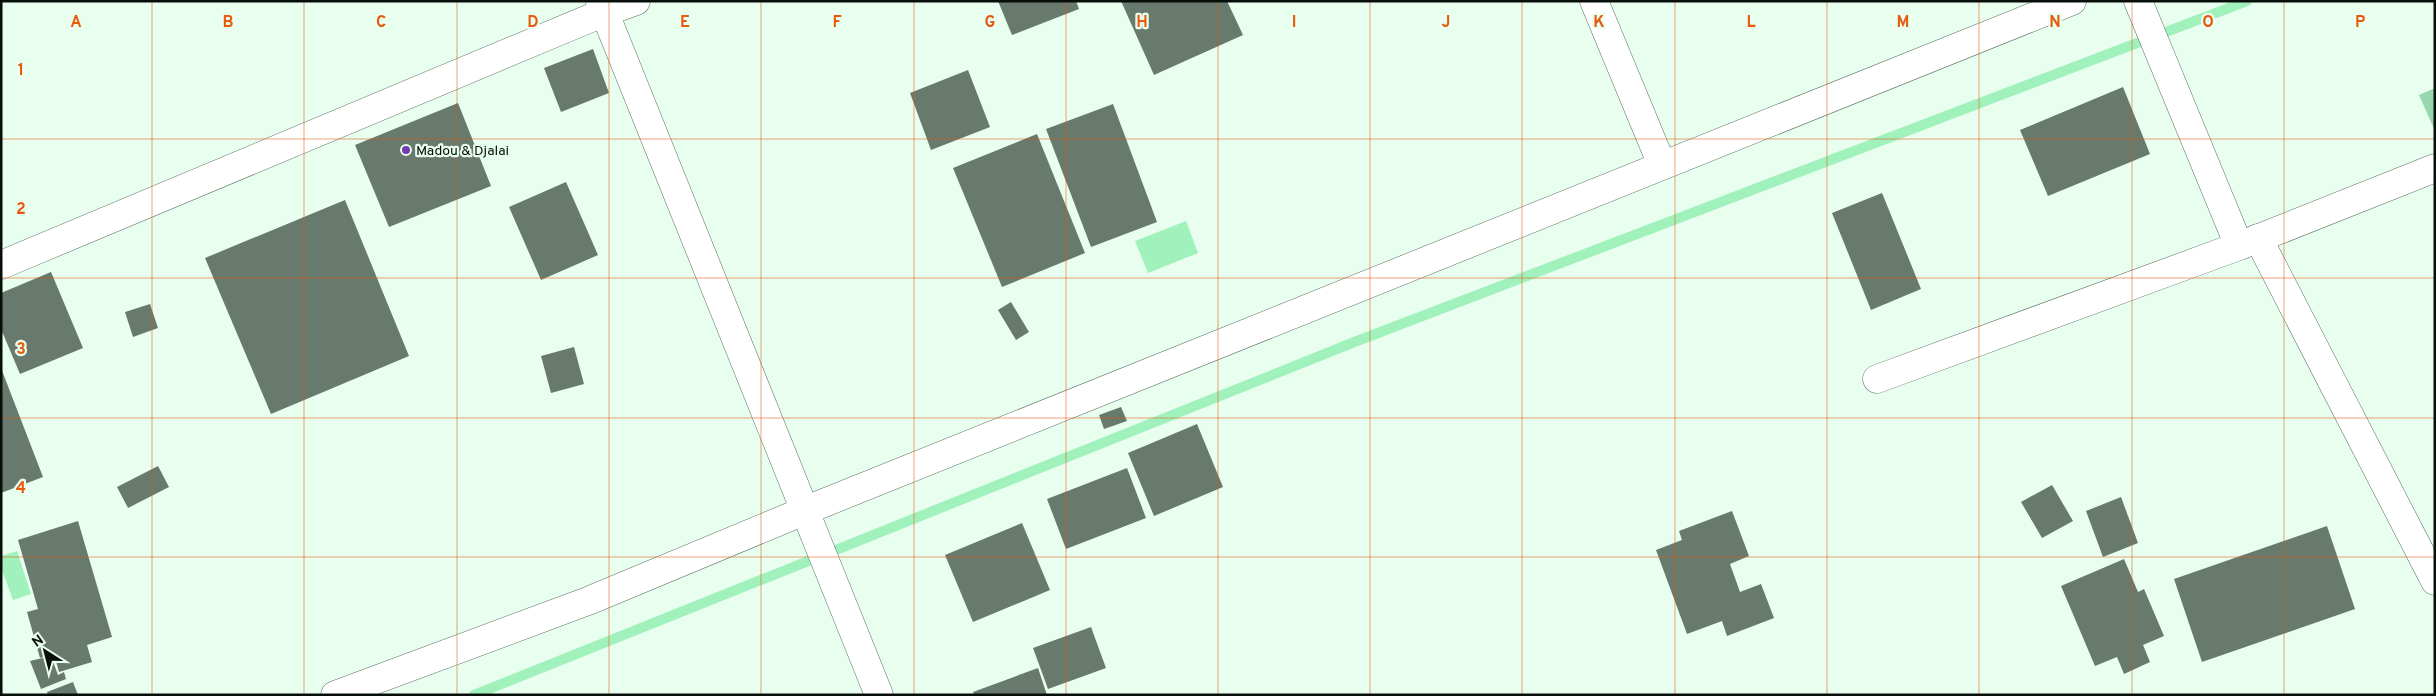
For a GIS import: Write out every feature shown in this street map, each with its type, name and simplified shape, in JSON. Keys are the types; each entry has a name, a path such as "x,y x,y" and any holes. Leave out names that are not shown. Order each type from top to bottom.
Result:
{"street":[{"path":"1,265 602,7 636,1"},
{"path":"1594,1 1662,165"},
{"path":"335,695 588,601 804,511 2072,1"},
{"path":"2138,1 2249,242 2435,581"},
{"path":"602,7 879,695"},
{"path":"1877,378 2249,242 2435,168"}],"shaded area":[{"path":"2435,88 2435,131 2419,95"},
{"path":"1186,221 1198,253 1148,273 1135,241"},
{"path":"17,551 31,594 13,600 1,567 1,556"}],"building":[{"path":"998,1 1076,1 1079,9 1012,35"},
{"path":"1121,1 1227,1 1243,35 1154,75"},
{"path":"593,49 609,93 561,112 544,68"},
{"path":"968,70 990,127 931,150 910,93"},
{"path":"2123,87 2150,154 2048,196 2020,130"},
{"path":"458,103 491,186 389,227 355,145"},
{"path":"1113,104 1157,222 1091,247 1046,129"},
{"path":"1037,134 1085,253 1002,287 953,168"},
{"path":"566,182 598,255 541,280 509,207"},
{"path":"1882,193 1921,289 1871,310 1832,213"},
{"path":"345,200 409,356 271,414 205,258"},
{"path":"51,272 83,348 20,374 1,329 1,293"},
{"path":"1011,302 1029,332 1016,340 998,310"},
{"path":"150,304 158,328 133,337 125,312"},
{"path":"574,347 584,384 551,393 541,356"},
{"path":"1,368 43,477 1,493"},
{"path":"1121,407 1127,421 1104,429 1099,415"},
{"path":"1197,424 1223,487 1154,516 1128,453"},
{"path":"158,466 169,487 128,508 117,487"},
{"path":"1127,468 1146,518 1066,549 1047,499"},
{"path":"2052,485 2073,521 2042,538 2021,502"},
{"path":"2121,497 2138,543 2103,557 2086,511"},
{"path":"1732,511 1749,556 1730,564 1740,592 1761,584 1774,618 1727,636 1722,621 1687,634 1656,550 1682,540 1679,531"},
{"path":"78,521 112,637 87,645 92,662 59,672 54,654 40,658 27,612 38,609 18,540"},
{"path":"1022,523 1050,590 973,622 945,555"},
{"path":"2327,526 2355,609 2202,662 2174,579"},
{"path":"2124,559 2138,592 2144,589 2164,636 2143,645 2150,662 2124,674 2117,657 2095,666 2061,586"},
{"path":"1091,627 1106,668 1048,689 1033,648"},
{"path":"51,656 58,675 64,672 66,679 41,689 30,661"},
{"path":"1038,668 1047,695 974,695 973,692"},
{"path":"73,682 78,695 48,695 47,692"}],"waterway":[{"path":"474,695 1357,341 2247,1"}],"place":[{"name":"Madou & Djalai","path":"406,150"}]}
